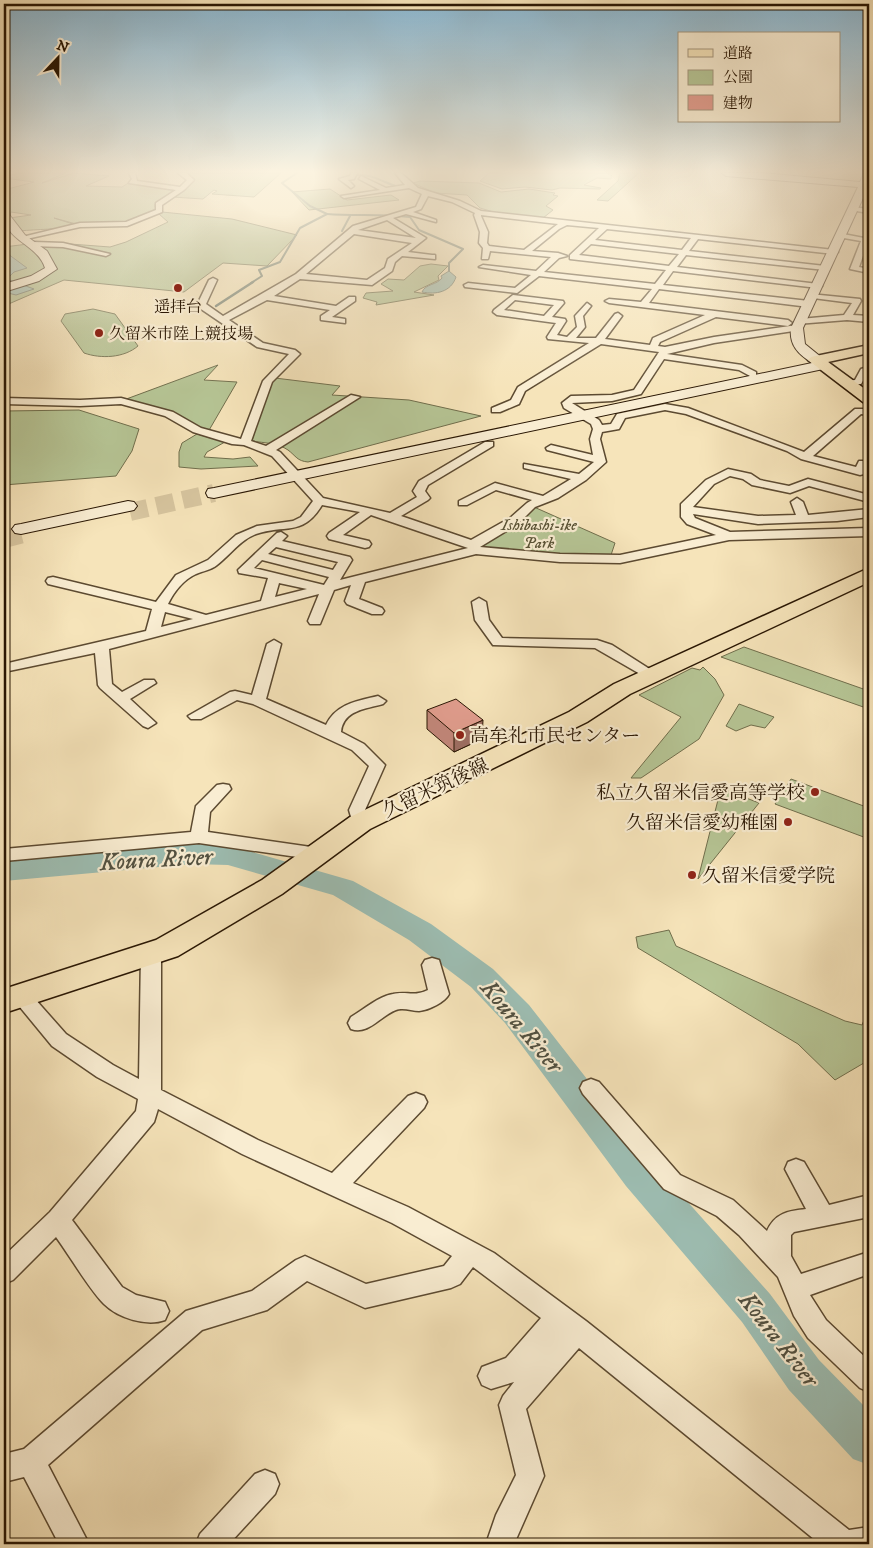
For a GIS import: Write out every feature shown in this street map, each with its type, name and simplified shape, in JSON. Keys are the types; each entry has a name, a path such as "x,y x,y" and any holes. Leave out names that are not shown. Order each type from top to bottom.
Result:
{"main road":[{"path":"820,363 869,349"},
{"path":"820,363 869,356"},
{"path":"820,363 869,399"},
{"name":"久留米筑後線","path":"10,996 167,948 276,884 360,823 520,746 652,676 869,574"}],"street":[{"path":"4,288 46,274 51,269 50,264 35,245"},
{"path":"64,245 106,254"},
{"path":"223,320 266,297 299,276 335,245"},
{"path":"299,276 369,284 389,269 391,261 414,245"},
{"path":"485,245 487,248 629,264 658,286 755,298 816,290"},
{"path":"529,252 537,245"},
{"path":"573,257 586,245"},
{"path":"613,245 626,247 640,253 683,253 774,266 816,290 847,317"},
{"path":"643,305 689,245"},
{"path":"760,245 836,255"},
{"path":"820,363 799,347 795,340 798,325 836,255 838,245"},
{"path":"863,245 854,258 854,270 869,271"},
{"path":"618,254 626,247"},
{"path":"487,248 480,276 468,285 517,291 558,256"},
{"path":"629,264 640,253"},
{"path":"402,254 432,257"},
{"path":"854,258 869,259"},
{"path":"483,266 595,280 670,269 816,290 857,301 847,317"},
{"path":"764,283 774,266"},
{"path":"547,286 558,275"},
{"path":"213,280 201,305 260,346 294,354 268,381 245,442"},
{"path":"585,290 595,280"},
{"path":"266,297 338,309"},
{"path":"546,318 560,303 513,297 497,312 562,321 550,337 653,348 663,353 742,368 753,374"},
{"path":"342,321 324,318 352,299"},
{"path":"609,301 798,325"},
{"path":"569,340 581,327 579,316 587,306"},
{"path":"653,348 656,340 715,314"},
{"path":"496,410 515,402 521,389 599,341 618,316"},
{"path":"4,668 102,647 328,589 474,547 514,521 531,505 544,500 582,478 600,460 596,439 598,429 595,422 568,406 566,403 571,399 612,398 638,392 663,353 714,340 798,325 847,317 869,319"},
{"path":"699,333 714,340"},
{"path":"582,413 753,374 820,363"},
{"path":"213,491 820,363"},
{"path":"850,384 858,382 864,371 869,372"},
{"path":"268,450 355,398"},
{"path":"4,401 80,403 121,401 168,414 197,430 236,442 245,442 276,454 319,501 337,502 474,547 568,559 620,559 729,536 869,532"},
{"path":"598,429 615,427 621,416 665,407 688,411 791,449 805,457 860,472 863,463 869,464"},
{"path":"805,457 859,411 869,412"},
{"path":"390,518 424,498 419,491 423,483 489,444"},
{"path":"551,448 600,460"},
{"path":"528,466 582,478"},
{"path":"729,536 691,522 687,518 686,504 710,482 728,472 747,476 756,483 790,490 808,482 869,499"},
{"path":"463,503 495,486 544,500"},
{"path":"153,633 154,619 160,606 172,586 188,572 207,567 243,536 261,530 290,527 302,522 311,514 319,501"},
{"path":"797,502 803,518"},
{"path":"753,507 758,520"},
{"path":"23,532 129,509"},
{"path":"687,510 758,520 869,513"},
{"path":"333,536 367,512"},
{"path":"290,527 244,570 328,589"},
{"path":"318,533 365,544"},
{"path":"274,543 346,560 328,589 315,620"},
{"path":"259,556 338,575"},
{"path":"267,604 275,578"},
{"path":"358,580 352,602 377,611"},
{"path":"53,581 198,616 203,621"},
{"path":"479,602 482,620 498,642 597,644 607,648 652,676"},
{"path":"258,700 274,644"},
{"path":"102,647 106,685 148,723"},
{"path":"120,699 149,683"},
{"path":"196,716 234,695 258,700 358,747 377,764 357,810 360,823"},
{"path":"332,734 332,724 338,715 362,704 378,701"},
{"path":"200,837 202,810 223,790"},
{"path":"4,855 200,837 318,854"},
{"path":"4,1272 58,1220 146,1115 150,1095 151,953"},
{"path":"358,1023 394,1002 420,1003 439,994 432,965"},
{"path":"10,996 59,1040 104,1070 250,1147 400,1215 485,1261 568,1323 843,1544"},
{"path":"591,1088 672,1182 725,1208 787,1269 803,1307 817,1329 869,1379"},
{"path":"335,1186 416,1102"},
{"path":"796,1169 823,1217"},
{"path":"779,1261 780,1231 788,1222 823,1217 869,1206"},
{"path":"58,1220 113,1296 132,1307 156,1311"},
{"path":"4,1468 31,1461 195,1320 258,1301 306,1268 365,1296 451,1276 469,1253"},
{"path":"795,1288 869,1263"},
{"path":"491,1376 514,1369 568,1323"},
{"path":"500,1544 506,1525 530,1476 512,1405 568,1323"},
{"path":"31,1461 74,1544"},
{"path":"210,1544 265,1484"},
{"path":"851,1544 869,1541"}],"green space":[{"path":"87,245 110,247 116,245 287,245 267,266 223,263 184,292 64,280 4,306 4,247"},
{"path":"431,264 448,266 438,276 439,280 414,292 434,295 376,305 377,302 363,298 366,293 393,291 381,284 388,279 404,280 420,266"},
{"name":"久留米市陸上競技場","path":"93,309 115,314 138,346 126,353 105,357 84,353 61,321 65,314"},
{"path":"218,365 204,380 237,382 208,432 168,414 121,401"},
{"path":"275,378 340,386 332,395 409,400 481,416 308,462 299,459 280,446 252,441 266,383"},
{"path":"79,410 139,429 132,451 116,476 4,485 4,411"},
{"path":"197,434 225,442 207,452 204,457 233,459 250,457 258,466 201,469 179,467 179,452 182,443"},
{"name":"Ishibashi-ike Park","path":"534,507 615,543 610,558 488,549 482,544"},
{"path":"744,647 869,691 869,709 721,657"},
{"path":"703,667 715,679 724,695 699,739 641,778 631,778 681,717 639,695 692,668 700,670"},
{"path":"739,704 774,717 765,728 751,725 736,731 726,726"},
{"path":"791,779 869,808 869,839 775,804"},
{"path":"721,788 759,803 698,879"},
{"path":"669,930 676,946 845,1021 862,1025 869,1008 869,1060 835,1080 798,1044 638,948 636,937"}],"water":[{"path":"4,251 27,268 14,272 7,279 34,289 16,295 4,292"},
{"path":"449,271 456,277 451,286 438,293 422,292 426,287 440,280 441,276"}],"building":[{"path":"456,699 483,720 454,733 427,710"}],"waterway":[{"path":"251,283 262,276 259,270 280,262 290,245"},
{"path":"449,271 449,263 463,249 454,245"},
{"path":"216,306 253,282"},
{"name":"Koura River","path":"4,871 192,854 228,855 343,888 420,932 482,978 517,1014 639,1174 756,1308 804,1375 869,1443"}],"tunnel":[{"path":"130,512 214,493"},
{"path":"4,539 24,534"}],"place":[{"name":"遥拝台","path":"178,288"},
{"name":"久留米市陸上競技場","path":"99,333"},
{"name":"高牟礼市民センター","path":"460,735"},
{"name":"私立久留米信愛高等学校","path":"815,792"},
{"name":"久留米信愛幼稚園","path":"788,822"},
{"name":"久留米信愛学院","path":"692,875"}]}
